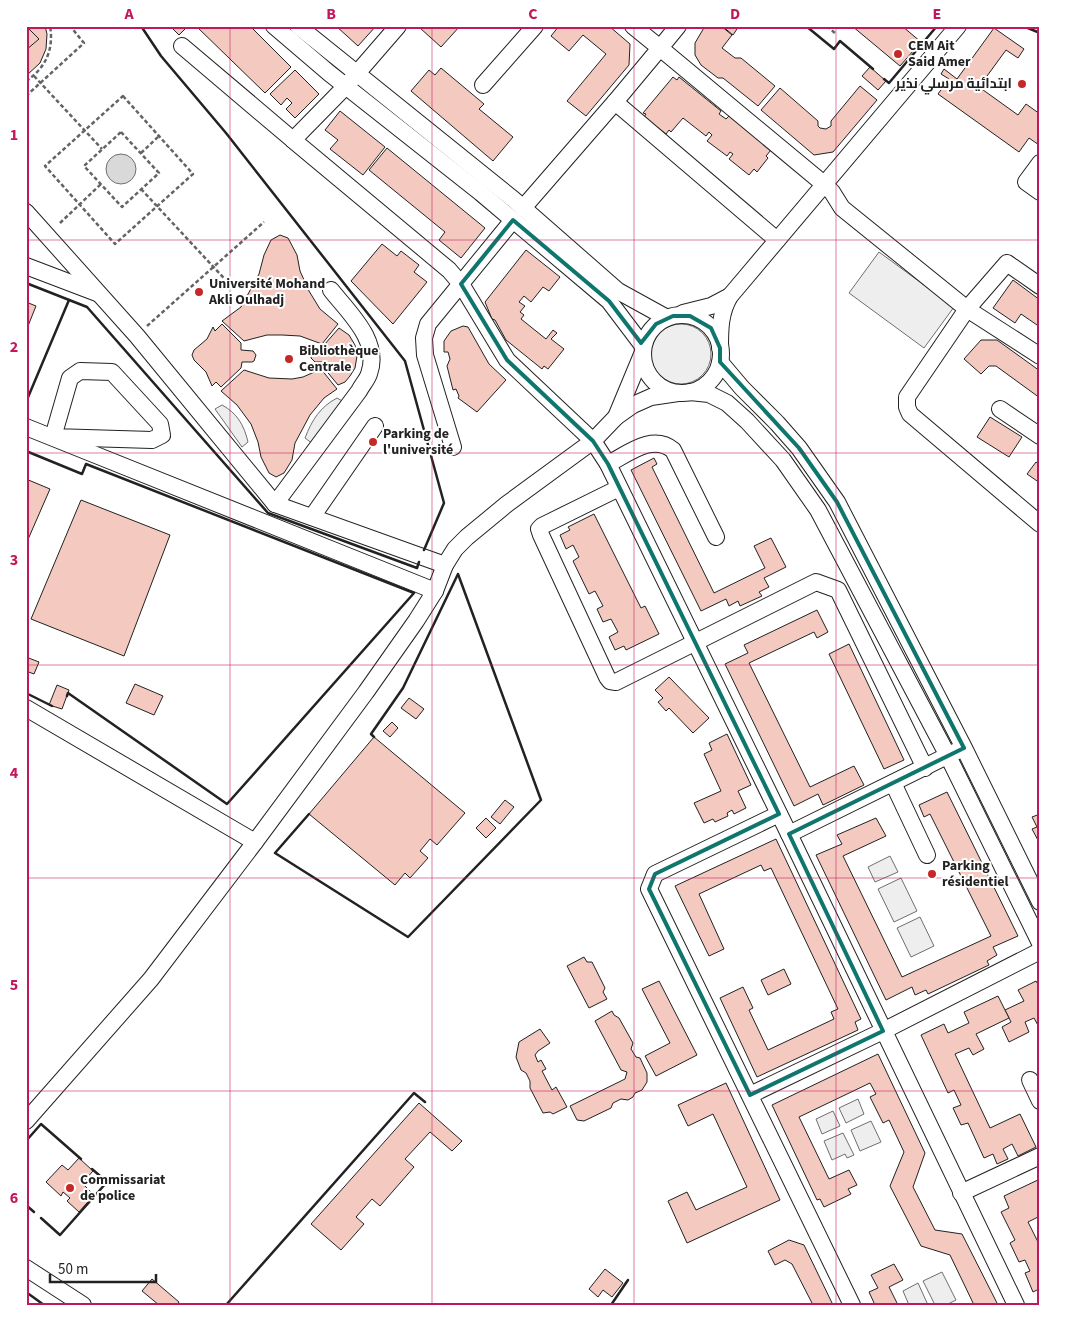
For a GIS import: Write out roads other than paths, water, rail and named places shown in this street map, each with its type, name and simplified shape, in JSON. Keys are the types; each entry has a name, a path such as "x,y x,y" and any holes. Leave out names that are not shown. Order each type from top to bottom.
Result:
{"street":[{"path":"274,26 351,80 518,214 618,291 670,317 690,316 705,322 716,334 720,355 742,388 799,448 837,502 964,748 1040,902"},
{"path":"298,26 351,80"},
{"path":"293,140 351,80 398,26"},
{"path":"483,85 535,26"},
{"path":"633,26 832,192 842,208 967,309 1040,356"},
{"path":"453,447 427,362 424,338 428,324 518,214 678,26"},
{"path":"26,1121 151,980 255,842 416,621 435,591 445,565 455,549 507,504 593,441 616,417 633,405 651,397 701,388 710,381 716,372 720,355 720,323 723,308 730,296 825,186 958,26"},
{"path":"182,46 440,262 461,284 507,360 593,441 608,464 790,834 1016,1305"},
{"path":"615,102 777,240"},
{"path":"1040,163 1026,182 1040,192"},
{"path":"26,212 137,336 275,504 445,565"},
{"path":"518,214 609,301 643,349 643,361 649,376 662,388 709,394 727,403 764,438 800,484 818,510 948,756 1040,943"},
{"path":"1040,286 1007,263 967,309 907,397 907,407 910,414 1040,524"},
{"path":"26,266 99,294"},
{"path":"275,504 359,391 370,373 372,348 360,326 331,290"},
{"path":"616,417 652,329 670,317 711,306 730,296"},
{"path":"80,371 112,372 160,424 162,435 152,440 53,436 70,378 80,371"},
{"path":"1000,409 1038,431"},
{"path":"312,517 375,426"},
{"path":"26,427 53,436 435,591"},
{"path":"608,464 648,443 658,442 666,444 672,450 716,537"},
{"path":"619,488 539,529 540,535 606,678 616,682 816,582 838,590 925,768"},
{"path":"26,708 255,842"},
{"path":"790,834 964,748"},
{"path":"893,784 927,855"},
{"path":"779,814 655,874 649,889 852,1305"},
{"path":"750,1095 883,1031 1040,951"},
{"path":"1030,1080 1040,1101"},
{"path":"961,1193 1040,1156"},
{"path":"26,1268 83,1305"}],"place":[{"name":"CEM Ait Said Amer","path":"898,54"},
{"name":"ابتدائية مرسلي نذير","path":"1022,84"},
{"name":"Université Mohand Akli Oulhadj","path":"199,292"},
{"name":"Bibliothèque Centrale","path":"289,359"},
{"name":"Parking de l'université","path":"373,442"},
{"name":"Parking résidentiel","path":"932,874"},
{"name":"Commissariat de police","path":"70,1188"}]}
